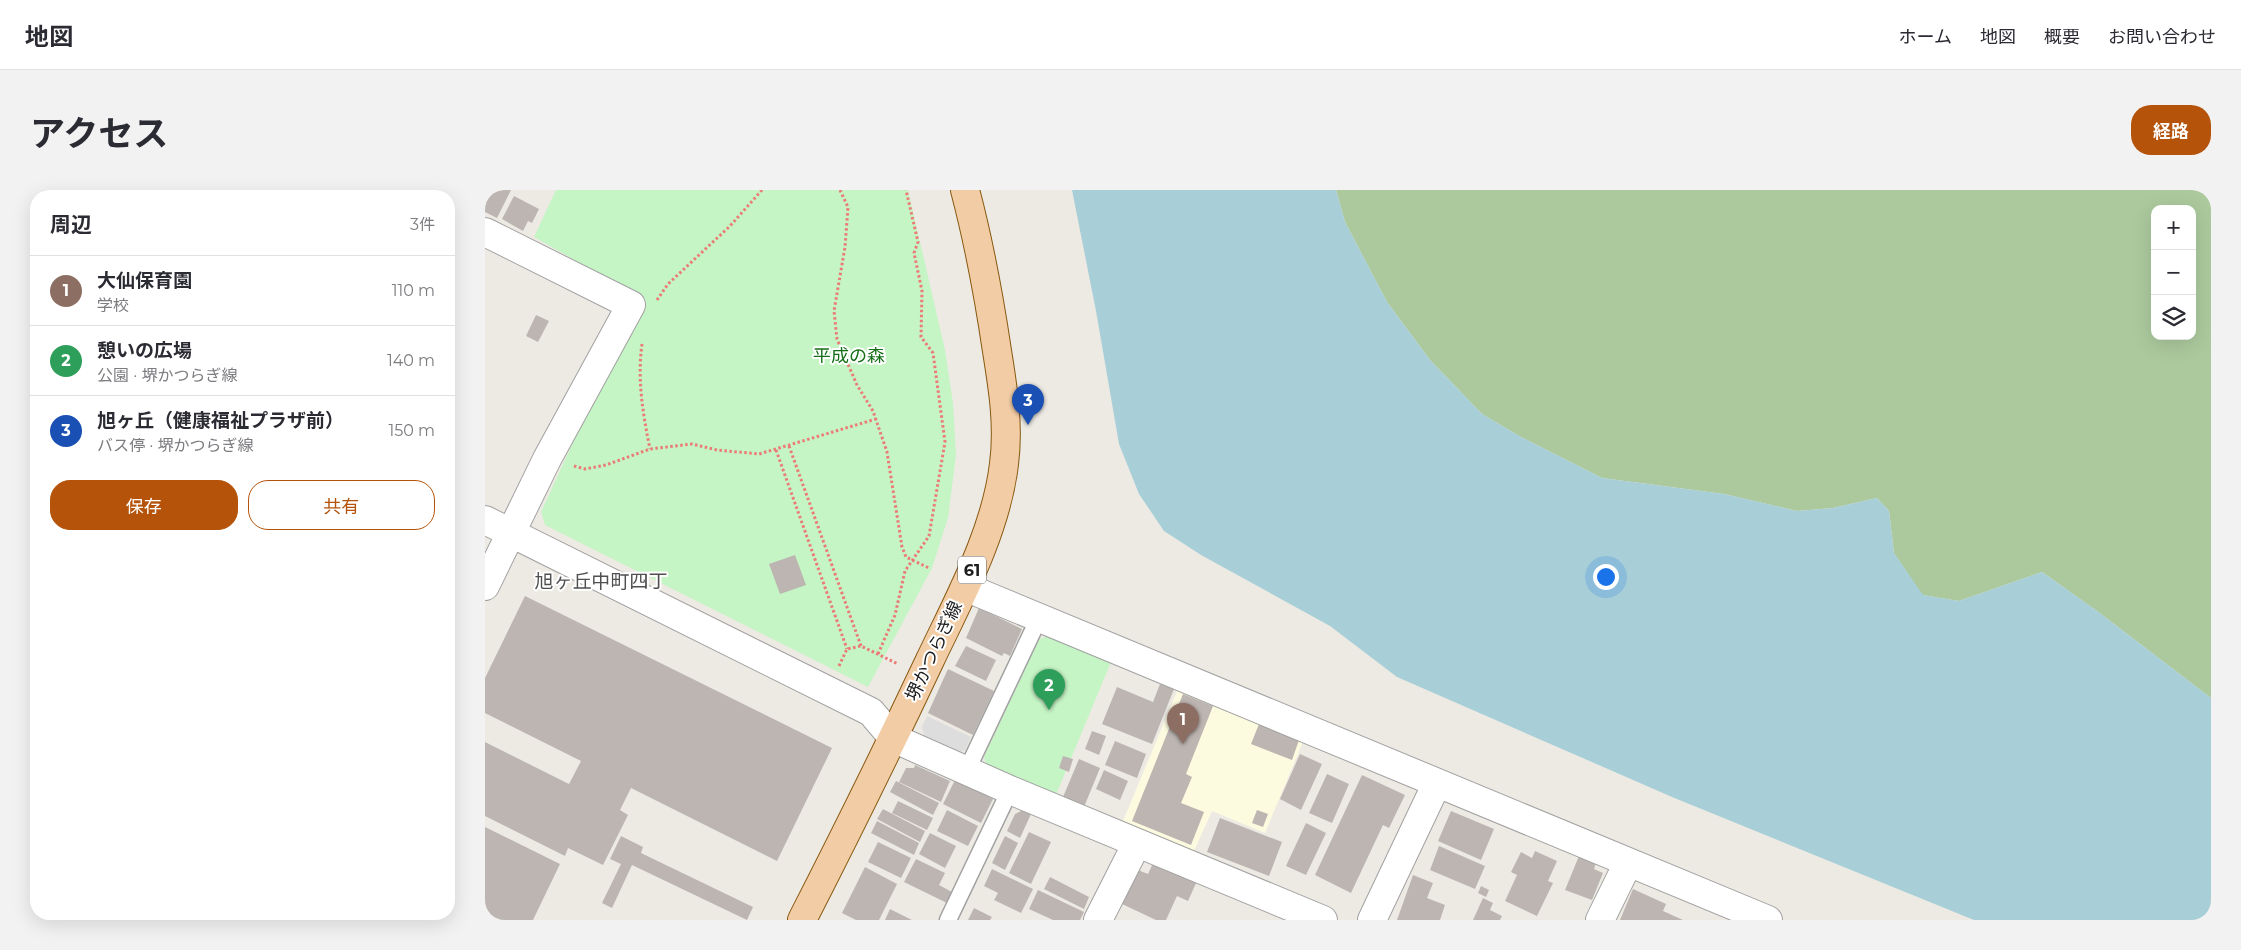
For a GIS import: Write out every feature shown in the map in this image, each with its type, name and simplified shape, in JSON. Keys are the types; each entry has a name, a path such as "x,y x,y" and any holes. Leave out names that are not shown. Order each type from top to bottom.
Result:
{"main road":[{"name":"堺かつらぎ線","path":"803,920 893,738 965,586 999,500 1005,462 1006,423 992,313 965,190"}],"street":[{"path":"485,232 631,305 547,459 485,586"},
{"path":"485,520 871,712 893,738 1010,790 1323,920"},
{"path":"965,586 1628,864 1767,920"},
{"path":"1372,920 1437,783"},
{"path":"1098,920 1137,843"},
{"path":"1600,920 1628,864"}],"lane":[{"path":"967,770 1039,618"},
{"path":"948,920 1010,790"}],"path":[{"path":"653,308 668,284 730,226 762,190"},
{"path":"841,190 849,207 845,247 834,311 837,339 875,419 887,452 902,547 906,557 929,568"},
{"path":"878,654 895,615 905,571 929,536 945,442 933,353 921,337 922,290 914,253 919,242 906,190"},
{"path":"643,343 640,360 640,398 650,450"},
{"path":"547,459 585,469 606,465 650,450 692,444 717,450 759,454 875,419"},
{"path":"789,446 861,646"},
{"path":"776,449 847,649 839,667"},
{"path":"847,649 861,646 898,664"}],"shaded area":[{"path":"1180,684 1305,737 1265,833 1212,811 1194,851 1123,821"},
{"path":"927,716 971,737 965,750 953,755 926,743 922,727"}],"green space":[{"name":"平成の森","path":"556,190 908,190 945,350 953,403 956,455 948,518 932,568 868,687 545,525 541,512 640,297 534,237"},
{"path":"1336,190 2211,190 2211,698 2097,611 2042,572 1959,601 1922,595 1894,553 1889,511 1877,498 1833,508 1797,511 1724,494 1602,478 1521,437 1482,414 1430,360 1387,302 1345,222"},
{"path":"1049,636 1111,662 1055,797 987,768 984,757 1039,639"}],"water":[{"path":"1072,190 1336,190 1345,222 1387,302 1430,360 1482,414 1521,437 1602,478 1724,494 1797,511 1833,508 1877,498 1889,511 1894,553 1923,595 1959,601 2042,572 2097,611 2211,698 2211,920 1974,920 1672,797 1397,677 1330,626 1201,555 1164,531 1139,494 1119,444 1096,311"}],"building":[{"path":"485,190 511,190 497,218 485,212"},
{"path":"514,196 539,209 532,223 528,221 523,231 502,219"},
{"path":"536,315 549,321 538,342 526,336"},
{"path":"795,555 806,585 780,594 769,564"},
{"path":"525,596 832,748 777,861 631,788 620,810 628,815 603,865 568,848 565,856 485,816 485,742 569,784 581,761 485,713 485,678"},
{"path":"979,608 1022,629 1010,656 1004,653 1002,656 966,638"},
{"path":"966,646 996,660 986,681 955,666"},
{"path":"948,669 994,691 973,735 928,713"},
{"path":"1160,684 1174,689 1152,744 1102,724 1117,687 1153,702"},
{"path":"1183,694 1213,706 1186,774 1192,777 1181,803 1204,812 1191,845 1132,821"},
{"path":"1259,724 1299,740 1292,760 1251,744"},
{"path":"1092,731 1106,736 1099,755 1085,749"},
{"path":"1115,741 1146,754 1137,778 1105,765"},
{"path":"1300,754 1322,764 1301,810 1280,799"},
{"path":"1063,756 1073,759 1069,772 1059,768"},
{"path":"1079,759 1100,768 1084,807 1063,797"},
{"path":"915,765 950,781 941,802 899,782 906,768 914,768"},
{"path":"1104,770 1128,781 1120,800 1096,789"},
{"path":"1327,774 1349,784 1332,823 1309,813"},
{"path":"1362,775 1405,795 1389,828 1383,825 1351,893 1315,875"},
{"path":"955,780 993,799 981,823 943,804"},
{"path":"896,781 939,803 933,815 890,792"},
{"path":"898,801 933,818 927,830 892,813"},
{"path":"883,809 925,831 920,842 877,819"},
{"path":"947,810 978,826 968,846 937,831"},
{"path":"1023,810 1031,814 1020,838 1007,831 1015,814"},
{"path":"1257,810 1268,814 1263,827 1252,823"},
{"path":"1451,811 1494,829 1481,860 1438,841"},
{"path":"1220,818 1282,842 1269,876 1207,852"},
{"path":"877,821 919,843 914,855 871,833"},
{"path":"1306,823 1326,833 1306,875 1286,866"},
{"path":"485,827 560,864 533,920 485,920"},
{"path":"1029,832 1051,842 1031,884 1009,873"},
{"path":"930,833 956,846 945,868 919,854"},
{"path":"621,836 643,847 641,853 753,907 747,920 632,865 612,908 602,903 621,864 610,859"},
{"path":"1005,836 1018,843 1005,870 992,863"},
{"path":"878,842 911,858 901,878 868,862"},
{"path":"1439,846 1485,866 1475,889 1430,870"},
{"path":"1535,851 1557,861 1548,881 1553,883 1537,916 1505,901 1517,875 1511,872 1521,852 1532,858"},
{"path":"1579,856 1596,863 1594,869 1603,873 1592,900 1565,890"},
{"path":"916,859 945,873 939,885 952,892 947,903 904,882"},
{"path":"1154,861 1197,881 1188,901 1177,896 1166,920 1156,920 1122,904 1138,870 1148,874"},
{"path":"865,867 897,884 879,920 856,920 842,913"},
{"path":"992,869 1033,889 1021,913 994,900 998,893 984,886"},
{"path":"1413,875 1433,883 1427,898 1445,905 1440,920 1397,920"},
{"path":"1050,877 1089,897 1084,909 1044,889"},
{"path":"1481,886 1489,890 1486,897 1478,893"},
{"path":"1633,889 1666,904 1663,911 1683,920 1620,920"},
{"path":"1038,890 1084,912 1080,920 1053,920 1029,909"},
{"path":"1483,898 1493,903 1490,910 1502,916 1500,920 1473,920"},
{"path":"974,908 992,917 990,920 968,920"},
{"path":"890,909 912,920 885,920"}],"place":[{"name":"旭ヶ丘（健康福祉プラザ前）","path":"1028,425"},
{"name":"憩いの広場","path":"1049,710"},
{"name":"大仙保育園","path":"1183,744"}],"district":[{"name":"旭ヶ丘中町四丁","path":"601,581"}]}
